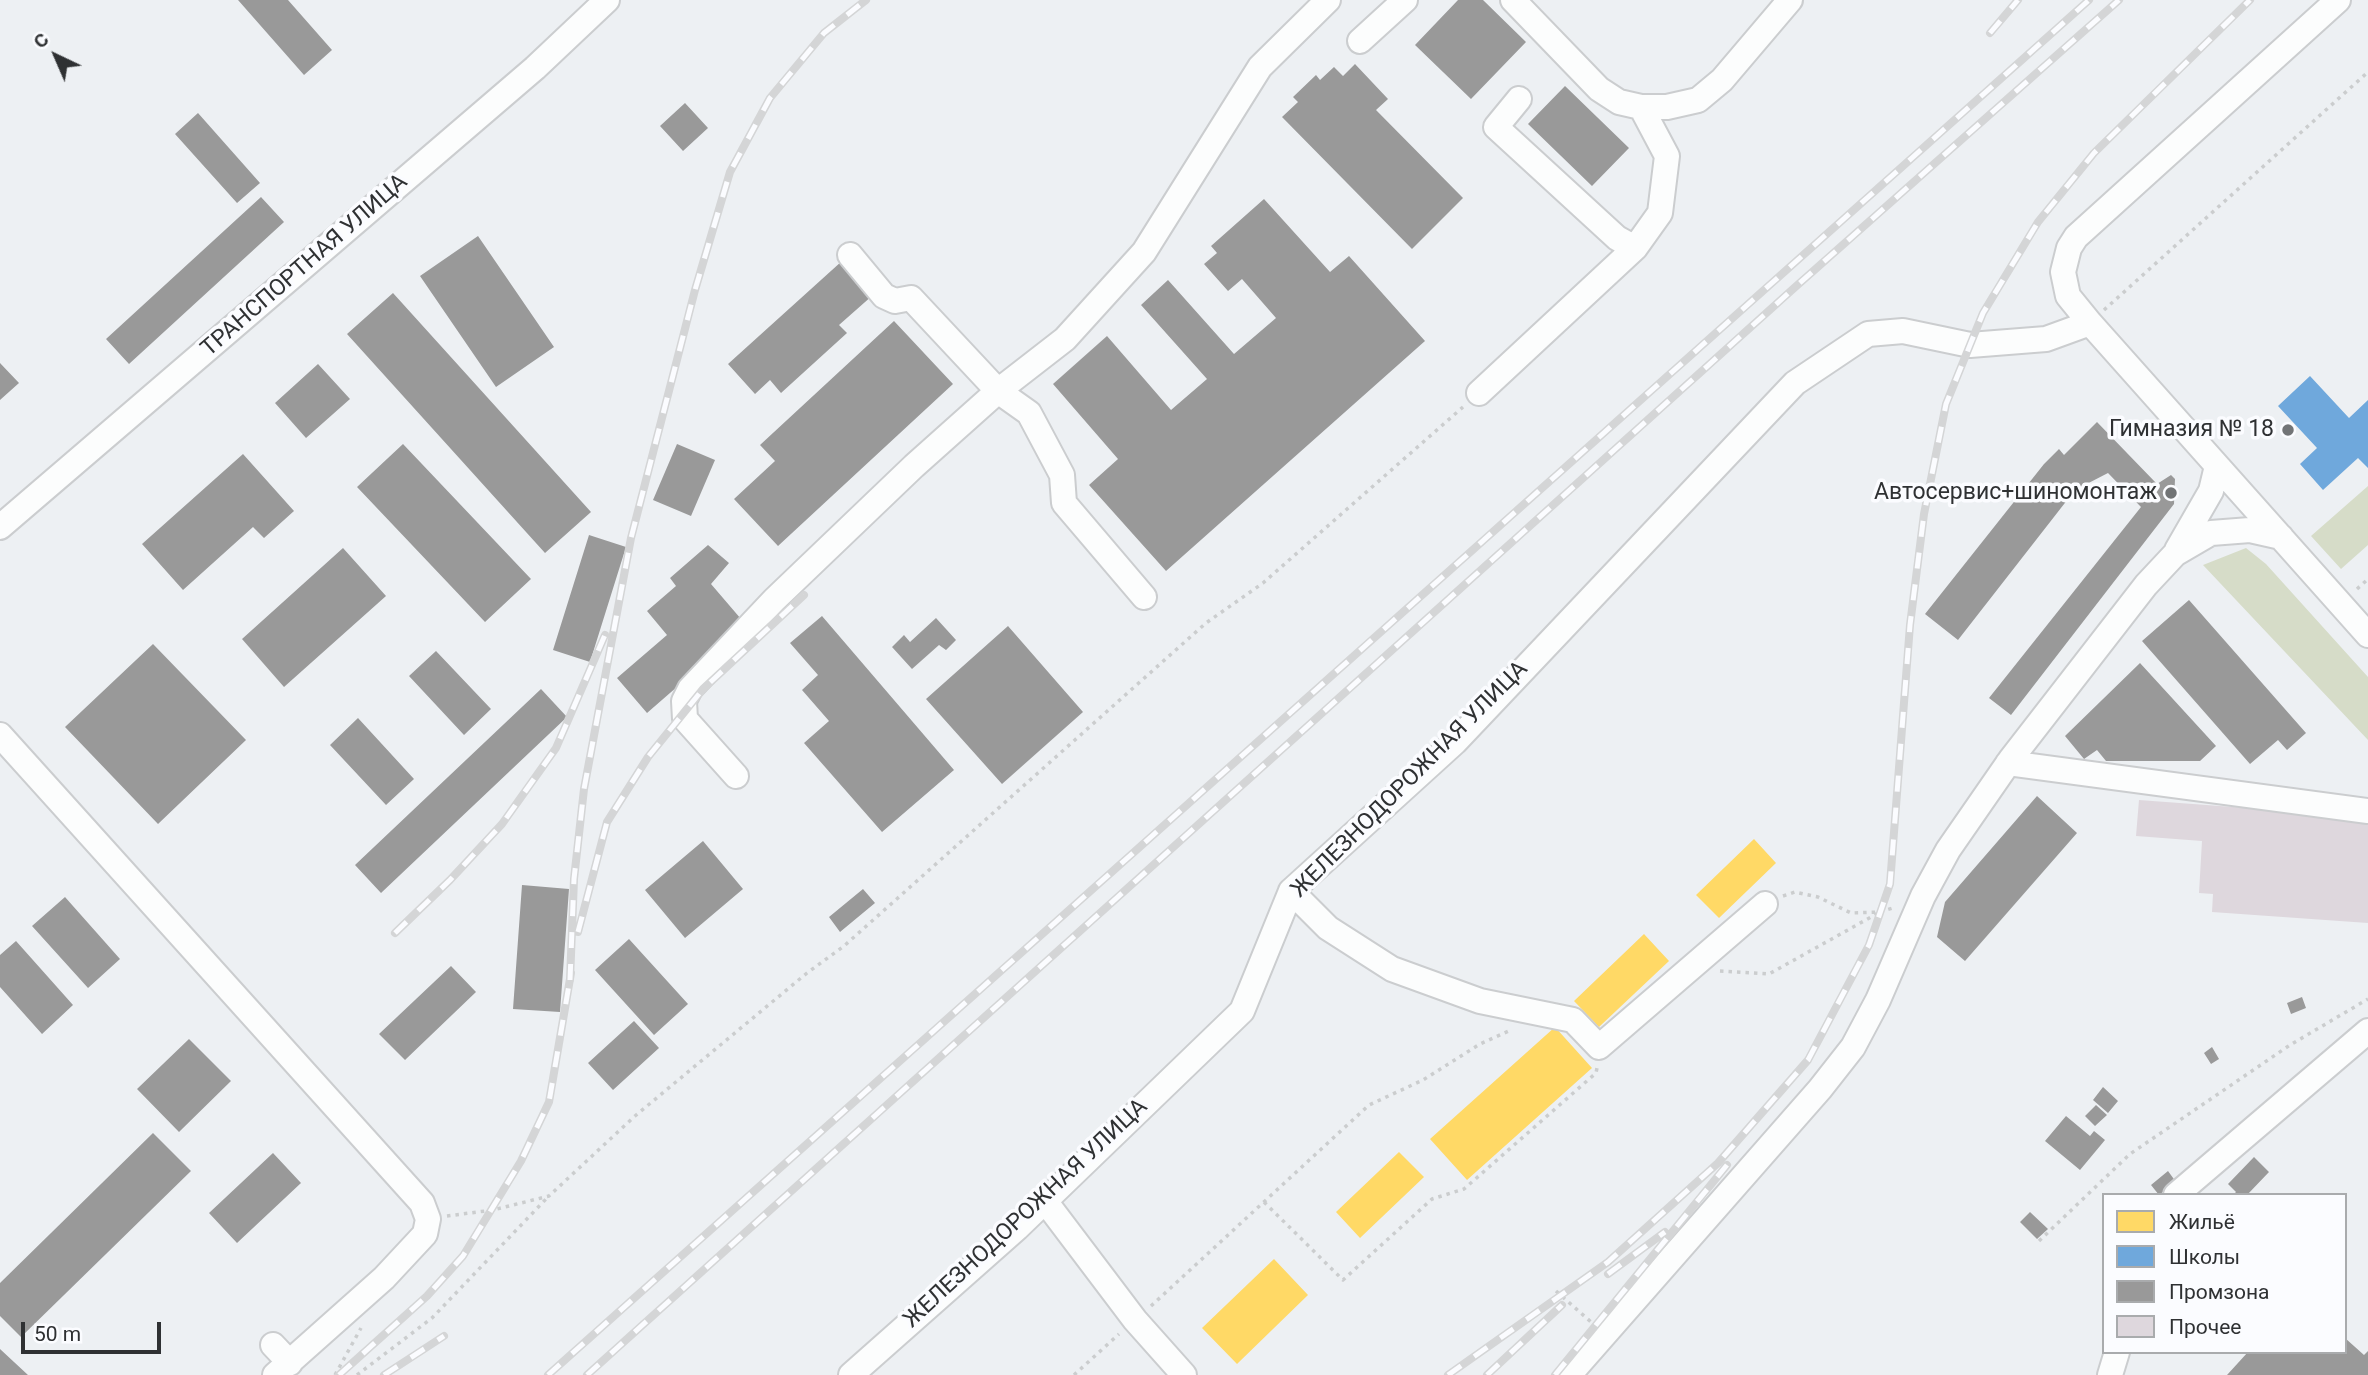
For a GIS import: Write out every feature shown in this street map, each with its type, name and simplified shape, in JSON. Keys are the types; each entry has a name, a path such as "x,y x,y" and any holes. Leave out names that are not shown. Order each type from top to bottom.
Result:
{"street":[{"name":"ТРАНСПОРТНАЯ УЛИЦА","path":"0,527 536,68 607,0"},
{"path":"736,776 685,719 684,701 690,689 774,600 998,391 1065,339 1144,252 1260,67 1328,0"},
{"path":"1360,41 1405,0"},
{"path":"1513,0 1599,89 1619,102 1641,107 1667,107 1698,100 1721,80 1790,0"},
{"path":"2338,0 2076,237 2069,248 2063,272 2068,296 2090,323 2368,635"},
{"path":"1519,99 1496,127 1617,238 1635,248"},
{"path":"1479,393 1635,248 1660,213 1667,156 1641,107"},
{"path":"850,255 884,296 895,301 911,298 998,391 1029,414 1062,475 1064,503 1144,597"},
{"name":"ЖЕЛЕЗНОДОРОЖНАЯ УЛИЦА","path":"851,1375 1045,1201 1242,1010 1292,891 1454,742 1795,383 1868,334 1903,331 1970,345 2046,339 2090,323"},
{"path":"1569,1375 1821,1089 1853,1047 1878,1000 1923,896 1948,850 2008,762 2146,585 2175,554 2211,491 2217,466"},
{"path":"2175,554 2211,533 2250,530 2281,537"},
{"path":"0,735 422,1203 428,1219 425,1234 384,1278 279,1361"},
{"path":"2008,762 2368,811"},
{"path":"1292,891 1328,928 1392,969 1480,1001 1573,1020 1599,1047 1765,904"},
{"path":"2178,1193 2368,1031"},
{"path":"1045,1201 1135,1320 1184,1375"},
{"path":"2109,1375 2116,1354"}],"path":[{"path":"2090,323 2368,72"},
{"path":"357,1375 432,1318 549,1196 635,1116 807,973 844,946 1206,623 1263,583 1479,393"},
{"path":"1765,904 1795,892 1818,897 1852,913 1880,912"},
{"path":"1690,969 1769,974 1880,912 1923,896"},
{"path":"2039,1241 2130,1154 2290,1045 2368,999"},
{"path":"1074,1375 1369,1105 1423,1080 1480,1044 1522,1025"},
{"path":"1264,1202 1343,1280 1432,1199 1464,1189 1596,1073 1599,1047"},
{"path":"428,1219 493,1210 549,1196"},
{"path":"1556,1291 1605,1335"}],"green space":[{"path":"2368,486 2368,545 2341,569 2311,536"},
{"path":"2246,548 2266,564 2368,677 2368,740 2203,565"}],"building: Жильё":[{"path":"1754,839 1776,863 1719,918 1696,895"},
{"path":"1644,934 1669,961 1599,1027 1574,1001"},
{"path":"1555,1027 1592,1068 1467,1180 1430,1139"},
{"path":"1399,1152 1424,1177 1360,1238 1336,1212"},
{"path":"1274,1259 1308,1295 1237,1364 1202,1328"}],"building: Школы":[{"path":"2310,376 2349,418 2368,400 2368,468 2358,458 2323,490 2300,464 2317,448 2278,406"}],"building: Промзона":[{"path":"238,0 288,0 332,50 304,75"},
{"path":"1458,0 1483,0 1526,42 1471,99 1415,45"},
{"path":"1355,64 1388,99 1376,110 1463,198 1412,249 1282,117 1298,102 1293,97 1316,75 1320,80 1334,67 1343,76"},
{"path":"1565,86 1629,148 1592,186 1528,124"},
{"path":"685,103 708,128 683,151 660,126"},
{"path":"198,113 260,183 237,203 175,134"},
{"path":"261,197 284,222 129,364 106,339"},
{"path":"1264,199 1330,272 1349,256 1425,341 1166,571 1089,485 1118,459 1053,384 1107,336 1171,410 1207,379 1141,305 1168,280 1234,354 1276,318 1242,279 1228,291 1204,264 1217,253 1211,246"},
{"path":"478,236 554,347 496,387 420,276"},
{"path":"842,261 873,295 839,325 847,333 781,393 770,380 755,394 728,364"},
{"path":"393,293 591,512 545,553 347,334"},
{"path":"894,321 953,384 778,546 734,499 775,461 760,445"},
{"path":"0,363 19,383 0,400"},
{"path":"318,364 350,399 306,438 275,403"},
{"path":"2097,422 2157,484 2171,475 2175,479 2174,504 2011,715 1989,698 2141,507 2108,473 2075,490 1958,640 1925,614 2044,464 2059,449 2064,455"},
{"path":"403,444 531,579 485,622 357,487"},
{"path":"677,444 715,460 691,516 653,500"},
{"path":"243,454 294,511 264,538 253,527 183,590 142,544"},
{"path":"589,535 626,547 590,662 553,650"},
{"path":"708,545 729,563 711,584 747,626 647,713 617,678 667,635 647,611 676,586 670,578"},
{"path":"343,548 386,596 284,687 242,639"},
{"path":"2189,600 2306,733 2287,750 2278,740 2250,764 2142,641"},
{"path":"822,616 954,770 882,832 804,743 829,721 802,690 818,675 790,643"},
{"path":"936,618 956,640 946,650 939,645 912,669 892,647 904,635 910,642"},
{"path":"1008,626 1083,712 1002,784 926,699"},
{"path":"153,644 246,740 158,824 65,727"},
{"path":"436,651 491,709 464,735 409,676"},
{"path":"2140,663 2216,746 2200,761 2106,761 2097,750 2084,759 2065,736"},
{"path":"541,689 567,717 381,893 355,865"},
{"path":"358,718 414,779 386,805 330,745"},
{"path":"2037,796 2077,833 1965,961 1937,937 1945,902"},
{"path":"703,841 743,889 685,938 645,890"},
{"path":"522,885 569,889 560,1012 513,1009"},
{"path":"863,889 875,903 840,932 829,917"},
{"path":"65,897 120,959 88,988 32,926"},
{"path":"629,939 688,1004 654,1035 595,970"},
{"path":"16,941 73,1005 42,1034 0,987 0,955"},
{"path":"451,966 476,992 405,1060 379,1034"},
{"path":"2302,997 2306,1008 2291,1014 2287,1003"},
{"path":"634,1021 659,1048 613,1090 588,1063"},
{"path":"189,1039 231,1081 179,1132 137,1089"},
{"path":"2212,1047 2219,1059 2211,1064 2204,1053"},
{"path":"2103,1087 2118,1101 2108,1113 2093,1100"},
{"path":"2096,1105 2107,1115 2095,1126 2085,1116"},
{"path":"2066,1116 2090,1136 2094,1131 2105,1140 2080,1170 2045,1141"},
{"path":"153,1133 191,1171 21,1337 0,1316 0,1283"},
{"path":"273,1153 301,1183 237,1243 209,1213"},
{"path":"2254,1157 2269,1172 2249,1193 2235,1193 2228,1184"},
{"path":"2168,1171 2176,1182 2162,1193 2157,1193 2151,1185"},
{"path":"2030,1212 2048,1229 2037,1239 2020,1222"},
{"path":"2347,1340 2364,1355 2368,1351 2368,1375 2227,1375 2246,1354 2347,1354"},
{"path":"0,1349 28,1375 0,1375"}],"building: Прочее":[{"path":"2139,800 2368,817 2368,923 2212,912 2213,894 2199,893 2202,841 2136,836"}],"railway":[{"path":"570,980 574,879 584,789 631,538 695,290 730,172 770,98 824,33 866,0"},
{"path":"1990,33 2018,0"},
{"path":"548,1375 2089,0"},
{"path":"587,1375 1793,289 2119,0"},
{"path":"1448,1375 1608,1262 1718,1163 1808,1060 1869,945 1890,884 1910,625 1924,514 1946,404 1983,313 2038,222 2094,153 2250,0"},
{"path":"578,932 607,822 648,757 703,689 804,595"},
{"path":"395,933 450,880 502,824 556,748 605,635"},
{"path":"339,1375 427,1296 463,1256 521,1161 549,1102 571,973"},
{"path":"1555,1375 1727,1165"},
{"path":"1608,1274 1665,1232"},
{"path":"1487,1375 1562,1305"},
{"path":"384,1375 444,1336"}],"place":[{"name":"Гимназия № 18","path":"2288,430"},
{"name":"Автосервис+шиномонтаж","path":"2171,493"}]}
